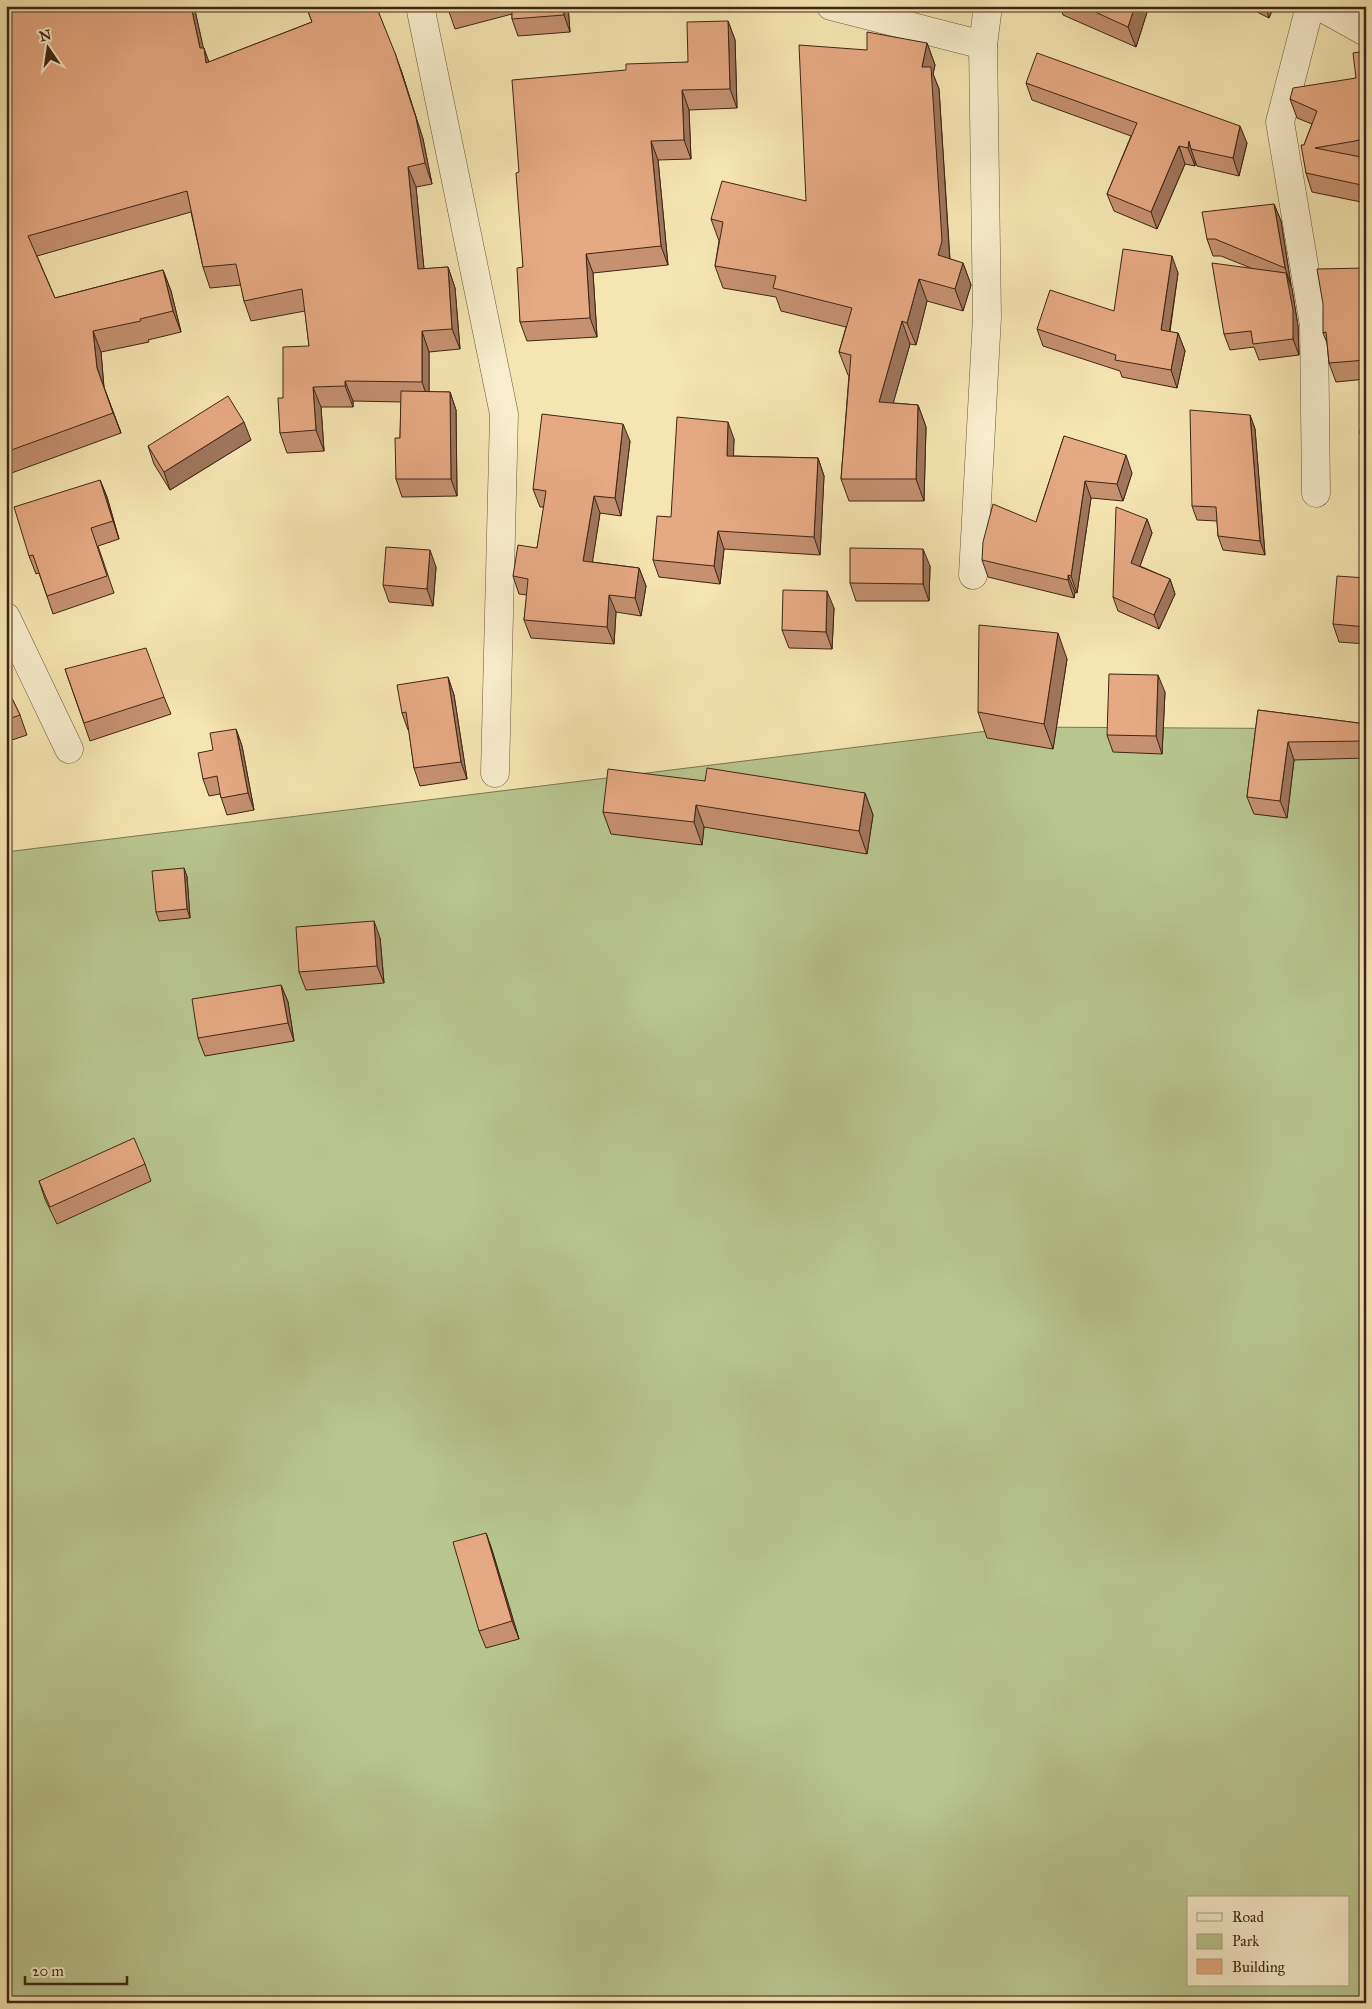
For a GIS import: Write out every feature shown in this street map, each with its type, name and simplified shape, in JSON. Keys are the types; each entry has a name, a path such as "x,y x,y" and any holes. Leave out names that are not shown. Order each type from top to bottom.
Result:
{"street":[{"path":"420,6 504,414 495,774"},
{"path":"831,6 983,45"},
{"path":"973,575 987,317 983,45 988,6"},
{"path":"1310,6 1280,122 1314,325 1316,493"},
{"path":"1319,6 1366,32"},
{"path":"6,617 69,748"}],"green space":[{"path":"1020,727 1366,729 1366,2003 6,2003 6,852"}],"building":[{"path":"6,6 191,6 200,48 204,48 206,63 312,22 306,6 376,6 395,53 416,118 425,163 408,167 418,269 448,267 452,329 422,331 422,382 345,381 345,386 313,387 316,430 280,433 278,398 283,398 283,347 309,346 302,289 244,301 236,264 203,267 187,191 28,236 55,298 163,270 173,311 140,319 141,321 93,331 97,368 113,413 6,452"},
{"path":"447,6 470,6 448,12"},
{"path":"512,6 563,6 564,15 512,19"},
{"path":"1082,6 1135,6 1128,27"},
{"path":"728,21 730,89 682,90 684,140 651,141 661,246 586,254 590,318 520,322 517,268 523,267 516,173 519,172 512,80 626,70 626,64 688,62 687,22"},
{"path":"867,32 927,43 922,67 931,67 942,241 938,255 963,263 955,289 919,279 907,323 902,321 879,402 918,405 916,479 841,479 851,355 839,352 852,308 773,288 776,276 715,266 723,222 711,219 722,181 806,201 799,45 867,50"},
{"path":"1366,51 1366,139 1315,148 1366,158 1366,186 1306,173 1301,145 1304,145 1317,111 1290,99 1293,88 1356,78 1353,53"},
{"path":"1037,53 1240,126 1233,158 1191,149 1189,141 1188,148 1179,146 1151,212 1107,194 1137,123 1026,83"},
{"path":"1274,204 1285,268 1215,239 1207,239 1202,212"},
{"path":"1123,249 1172,256 1161,330 1178,333 1171,370 1115,360 1116,355 1037,329 1050,290 1114,311"},
{"path":"1212,263 1286,273 1293,310 1293,339 1253,344 1251,331 1224,334"},
{"path":"1366,268 1366,360 1329,363 1326,332 1323,333 1323,304 1317,269"},
{"path":"1366,379 1366,434 1360,433"},
{"path":"401,391 450,392 451,479 396,479 395,438 400,438"},
{"path":"228,396 244,422 164,472 148,446"},
{"path":"1190,410 1250,415 1260,541 1218,536 1216,507 1192,506"},
{"path":"542,414 623,424 615,498 594,496 583,561 639,568 635,598 609,595 607,627 524,620 528,579 513,576 518,545 537,548 546,491 533,489"},
{"path":"677,417 728,422 727,456 818,458 814,537 718,531 714,566 653,560 657,516 671,517"},
{"path":"1064,436 1126,455 1117,484 1085,481 1071,576 1068,575 1068,580 982,560 983,542 993,504 1036,522"},
{"path":"100,480 113,521 91,528 107,576 47,596 33,555 29,556 14,507"},
{"path":"1116,507 1147,519 1131,563 1170,579 1154,615 1113,597"},
{"path":"386,547 430,550 427,589 383,585"},
{"path":"850,548 923,549 923,584 850,583"},
{"path":"1337,576 1366,578 1366,627 1333,624"},
{"path":"783,590 827,591 826,632 782,630"},
{"path":"979,625 1058,633 1044,724 978,712"},
{"path":"146,648 164,697 84,723 65,669"},
{"path":"1109,674 1158,675 1156,736 1107,735"},
{"path":"448,677 461,762 414,768 406,712 402,713 397,685"},
{"path":"6,686 20,715 6,720"},
{"path":"1258,710 1366,724 1366,741 1288,742 1280,801 1247,797"},
{"path":"236,729 248,793 221,798 217,776 203,779 198,753 213,750 210,733"},
{"path":"707,768 865,793 859,831 696,805 694,822 603,812 608,769 705,781"},
{"path":"184,868 187,909 156,912 152,871"},
{"path":"374,921 377,966 299,972 296,927"},
{"path":"281,985 288,1023 198,1038 192,999"},
{"path":"134,1138 145,1164 50,1207 39,1181"},
{"path":"486,1533 512,1621 479,1631 453,1542"}]}
